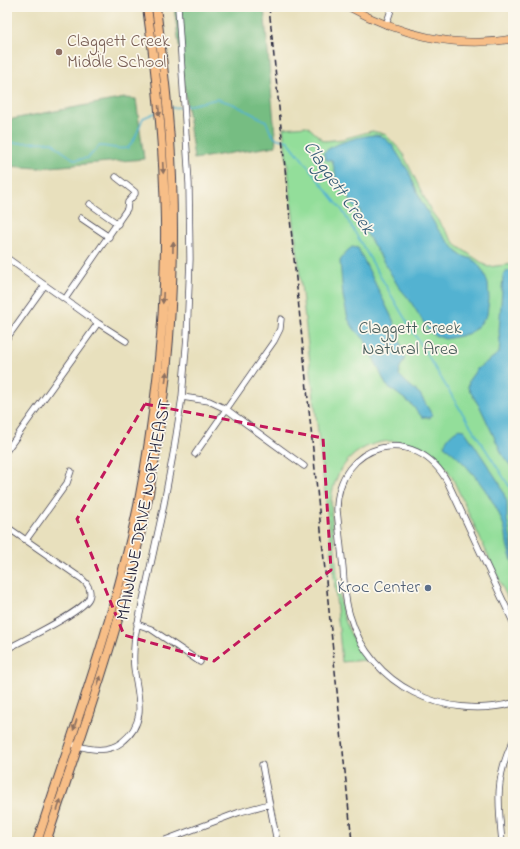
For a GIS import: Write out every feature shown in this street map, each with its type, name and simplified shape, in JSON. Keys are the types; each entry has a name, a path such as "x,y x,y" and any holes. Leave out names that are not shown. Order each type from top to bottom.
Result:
{"highway":[{"path":"147,7 162,93"},
{"path":"46,842 106,659 131,572 148,494 159,428 167,365 173,273 173,201 165,128 156,7"},
{"path":"37,842 101,646 126,557 137,506 152,418 161,340 164,279 165,128"}],"main road":[{"path":"349,7 386,25 421,36 445,40 480,42 513,38"}],"street":[{"name":"MAINLINE DRIVE NORTHEAST","path":"69,743 101,750 110,748 123,741 130,735 140,713 133,651 137,624 163,509 182,397 188,308 190,259 190,184 178,7"},
{"path":"386,25 392,7"},
{"path":"65,299 118,224 127,209 128,202 133,197 135,192 116,177"},
{"path":"90,204 118,224"},
{"path":"81,218 109,237"},
{"path":"7,258 98,323 126,341"},
{"path":"7,338 44,285"},
{"path":"195,454 278,335 281,320"},
{"path":"7,450 98,323"},
{"path":"182,397 209,401 226,409 304,466"},
{"path":"510,704 486,708 471,708 455,707 432,701 409,691 388,676 379,667 365,648 354,629 346,603 337,510 337,499 343,478 356,461 375,450 398,447 420,453 437,465 448,482 513,622"},
{"path":"26,540 67,483 71,471"},
{"path":"7,527 82,579 89,587 90,593 86,602 74,612 7,649"},
{"path":"137,624 152,629 200,662"},
{"path":"502,842 499,806 500,777 506,756 513,741"},
{"path":"262,765 277,842"},
{"path":"160,842 240,812 269,804"}],"highlighted area":[{"path":"145,404 323,438 331,570 214,661 124,635 77,519"}],"green space":[{"path":"174,7 264,7 276,146 194,159"},
{"path":"125,98 136,99 144,159 38,168 7,166 7,120"},
{"name":"Claggett Creek Natural Area","path":"307,126 324,141 342,139 372,131 385,134 402,152 431,211 456,245 488,267 513,264 513,610 452,477 440,461 425,450 408,443 391,441 374,444 358,452 345,464 335,482 331,500 337,576 342,609 346,623 356,645 366,660 342,662 331,545 283,128"}],"water":[{"path":"377,135 383,137 392,145 409,172 421,201 439,231 460,255 472,259 478,264 484,273 488,284 489,299 487,315 470,333 445,339 434,335 429,331 409,299 398,286 362,226 360,210 354,207 350,199 333,179 336,176 332,160 326,160 323,153 328,149 348,140 364,136"},
{"path":"352,247 358,248 393,320 405,358 400,368 399,375 420,394 432,415 430,418 422,417 411,404 386,385 365,340 354,329 348,319 343,296 340,261 346,252"},
{"path":"507,271 513,271 513,469 503,456 481,409 468,388 469,380 477,369 499,353 503,276"},
{"path":"459,429 464,430 500,484 507,502 507,519 513,563 508,550 506,532 496,507 489,495 472,472 444,446 450,436"}],"waterway":[{"name":"Claggett Creek","path":"186,106 217,99 233,104 266,121 275,138 288,141 342,210 401,312 463,414 513,492"},
{"name":"Claggett Creek","path":"170,108 182,107"},
{"name":"Claggett Creek","path":"7,143 52,142 75,160 88,158 99,146 120,149 128,148 135,138 143,118 157,112"}],"railway":[{"path":"269,7 352,842"}],"place":[{"name":"Claggett Creek Middle School","path":"59,52"},
{"name":"Kroc Center","path":"428,588"}]}
